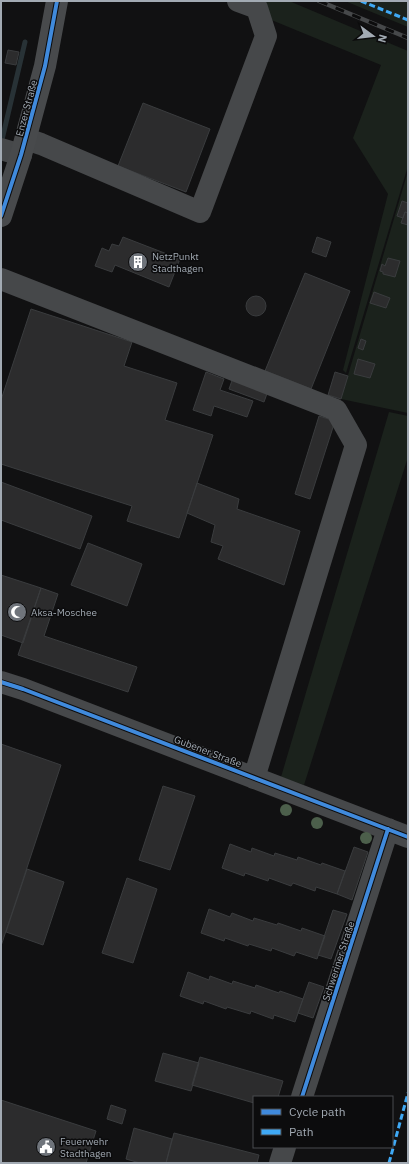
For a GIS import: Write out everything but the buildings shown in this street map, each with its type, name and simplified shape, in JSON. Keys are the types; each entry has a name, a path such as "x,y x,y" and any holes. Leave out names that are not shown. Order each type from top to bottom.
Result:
{"main road":[{"name":"Enzer Straße","path":"1,216 13,148 45,66 57,1"}],"street":[{"path":"13,148 41,144 200,212 266,36 257,8 238,1"},
{"path":"1,279 336,410 356,445 254,778"},
{"name":"Gubener Straße","path":"1,682 23,689 408,837"},
{"name":"Schweriner Straße","path":"302,1096 388,829"},
{"path":"280,1163 285,1148"}],"shaded area":[{"path":"249,1 289,1 408,51 408,166 346,373 343,370 388,194 353,138 381,65 269,19"},
{"path":"345,1 408,1 408,27"},
{"path":"408,171 408,413 341,399"},
{"path":"389,412 408,416 408,457 304,785 281,777"}],"waterway":[{"path":"1,144 25,42"}],"railway":[{"path":"319,1 408,38"}],"marked path":[{"path":"361,1 408,20"},
{"path":"389,1163 408,1093"}],"cycle path":[{"path":"1,216 21,155 45,66 57,1"},
{"path":"1,682 23,689 408,837"},
{"path":"302,1096 388,829"}],"place":[{"name":"NetzPunkt Stadthagen","path":"138,262"},
{"name":"Aksa-Moschee","path":"17,612"},
{"name":"Feuerwehr Stadthagen","path":"46,1147"}]}
